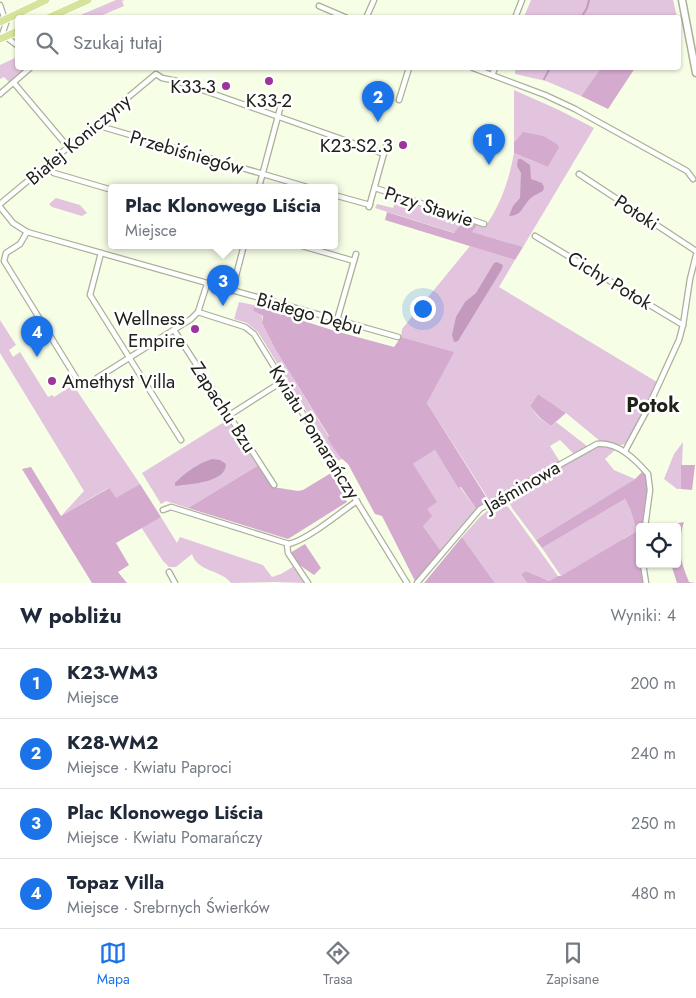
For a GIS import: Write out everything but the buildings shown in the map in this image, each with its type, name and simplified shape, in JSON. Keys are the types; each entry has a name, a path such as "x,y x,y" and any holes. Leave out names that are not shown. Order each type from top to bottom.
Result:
{"main road":[{"path":"3,20 46,0"},
{"path":"55,15 88,0"},
{"path":"682,0 696,73"},
{"path":"2,38 15,32"}],"street":[{"path":"367,15 374,0"},
{"path":"516,15 522,0"},
{"path":"0,5 3,20 2,38 15,44"},
{"path":"319,6 340,15"},
{"path":"0,94 28,70"},
{"path":"399,100 408,70"},
{"path":"478,70 576,109 687,171 695,178 696,185"},
{"path":"492,75 494,70"},
{"name":"Białej Koniczyny","path":"0,205 156,74 162,78 177,81 278,118"},
{"path":"14,83 68,147"},
{"path":"260,184 281,105"},
{"path":"278,118 384,154"},
{"name":"Przebiśniegów","path":"98,122 103,127 297,184"},
{"path":"338,196 370,206 386,146"},
{"path":"46,166 54,173 108,189"},
{"name":"Potoki","path":"578,174 696,251"},
{"name":"Przy Stawie","path":"375,188 484,224"},
{"name":"Białego Dębu","path":"0,205 13,223 27,232 398,337"},
{"path":"27,232 20,244 6,253 3,260 78,381"},
{"name":"Cichy Potok","path":"535,236 683,324"},
{"path":"232,291 243,249"},
{"path":"313,249 354,261"},
{"path":"101,253 90,295 181,440"},
{"path":"338,320 356,254"},
{"path":"646,523 650,490 649,477 645,470 625,451 674,353 683,324 696,255"},
{"path":"97,378 187,322 198,312 207,284"},
{"name":"Kwiatu Pomarańczy","path":"198,312 245,327 252,332 407,583"},
{"name":"Zapachu Bzu","path":"174,330 228,416 274,484"},
{"path":"228,416 283,381"},
{"name":"Jaśminowa","path":"417,583 478,511 486,505 596,444 625,451"},
{"path":"163,510 171,507 287,544 297,541 319,528 357,500"},
{"path":"287,544 288,553 308,583"},
{"path":"644,568 646,583"},
{"path":"168,572 175,583"}],"shaded area":[{"path":"116,0 125,0 122,1 124,6 103,15 81,15"},
{"path":"531,0 673,0 677,15 525,15"},
{"path":"15,58 15,70 24,70 9,82 4,77 0,79 0,65"},
{"path":"515,70 600,70 581,96 546,81 515,74"},
{"path":"600,70 634,70 608,109 581,96"},
{"path":"514,90 594,128 523,247 471,232 477,225 485,227 496,210 510,173 514,153 548,167 559,148 521,134 514,142"},
{"path":"523,132 543,136 557,144 559,148 548,167 514,153 514,142"},
{"path":"518,159 530,165 531,179 542,183 544,187 543,191 531,198 519,213 509,216 513,206 520,198 521,173 517,166"},
{"path":"56,198 80,205 87,213 82,216 52,207 49,204"},
{"path":"396,199 469,222 466,225 461,224 455,233 375,208 377,204 393,208"},
{"path":"387,212 454,233 461,224 466,225 469,222 477,225 472,232 523,247 515,260 385,220"},
{"path":"470,246 515,260 499,287 657,382 633,432 625,444 618,446 600,441 566,413 538,394 530,406 539,418 551,426 556,422 587,446 574,454 560,440 550,446 560,462 489,500 427,403 453,352 401,337 402,329"},
{"path":"497,262 503,265 502,269 458,341 454,342 452,335 456,317 465,302 476,293 494,263"},
{"path":"239,302 254,305 253,311 262,316 262,323 275,349 329,437 327,438 343,459 337,461 258,332 247,323 234,319"},
{"path":"254,305 335,331 394,347 401,337 454,352 427,403 488,500 477,510 461,487 458,488 435,450 413,464 437,502 427,509 432,516 423,526 441,551 415,581 382,516 375,514 348,464 340,457 327,438 329,436 275,349 262,323 263,316 253,311"},
{"path":"0,320 16,345 9,350 13,357 20,352 48,397 52,395 54,397 73,385 140,484 116,499 108,488 61,516 84,491 0,353"},
{"path":"538,394 566,413 551,426 540,418 530,406"},
{"path":"229,419 259,465 188,508 166,501 161,504 142,473"},
{"path":"683,442 681,489 677,489 664,479 674,454"},
{"path":"596,446 616,449 605,459 614,470 635,479 536,540 512,508 507,497"},
{"path":"435,450 458,488 460,487 477,510 441,551 423,526 427,509 413,464"},
{"path":"212,459 220,460 226,464 220,475 206,481 175,486 175,483 188,472 201,463"},
{"path":"259,465 273,487 298,491 303,490 331,473 347,502 288,539 188,508"},
{"path":"681,465 695,465 692,490 681,489"},
{"path":"31,467 61,516 109,488 116,498 140,484 161,517 116,543 129,565 118,572 127,583 92,583 22,469"},
{"path":"643,471 647,476 649,490 644,523 636,523 636,528 625,499 542,548 536,540 635,479"},
{"path":"625,499 630,509 636,532 623,539 636,558 636,565 561,576 542,548"},
{"path":"497,502 509,508 558,576 549,581 526,571 521,574 527,583 495,583 462,537"},
{"path":"161,517 177,543 180,537 263,565 272,577 294,566 306,583 231,583 222,576 204,568 195,560 192,554 176,567 169,567 141,527"},
{"path":"684,522 681,534 681,523 678,523"},
{"path":"636,532 636,568 642,568 644,583 527,583 521,574 526,571 549,581 561,576"},
{"path":"462,537 495,583 424,583"},
{"path":"305,544 321,568 314,575 298,564 290,553"},
{"path":"681,559 689,582 695,583 677,583 672,568 681,568"}],"waterway":[{"path":"583,15 589,0"},
{"path":"544,79 549,70"}],"place":[{"name":"K33-2","path":"269,81"},
{"name":"K33-3","path":"226,86"},
{"name":"K28-WM2","path":"378,122"},
{"name":"K23-S2.3","path":"403,145"},
{"name":"K23-WM3","path":"489,165"},
{"name":"Plac Klonowego Liścia","path":"223,306"},
{"name":"Wellness Empire","path":"195,329"},
{"name":"Topaz Villa","path":"37,357"},
{"name":"Amethyst Villa","path":"52,381"}],"district":[{"name":"Potok","path":"653,405"}]}
